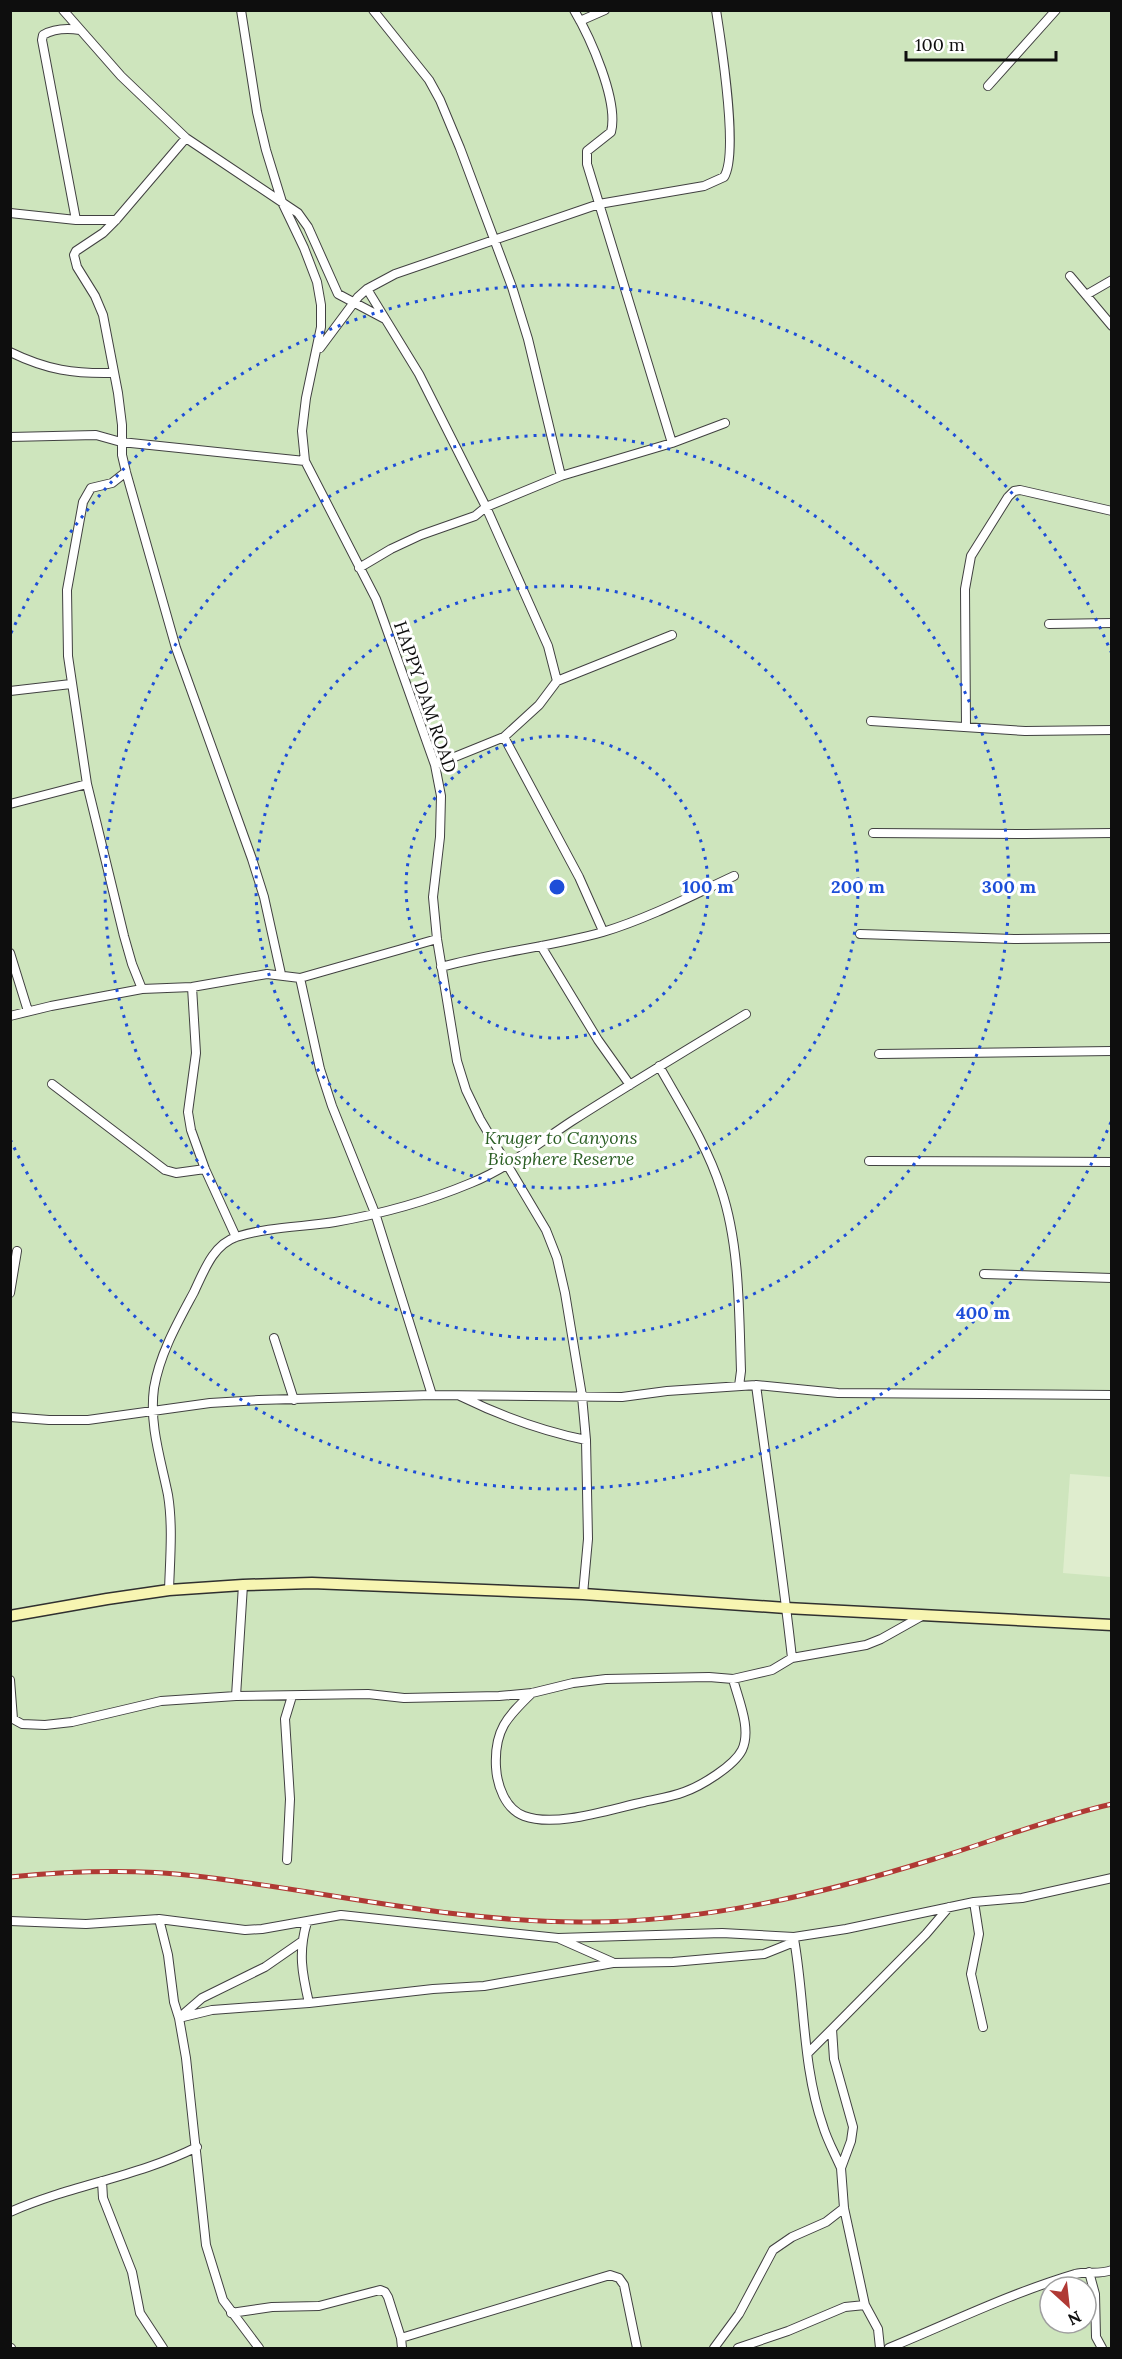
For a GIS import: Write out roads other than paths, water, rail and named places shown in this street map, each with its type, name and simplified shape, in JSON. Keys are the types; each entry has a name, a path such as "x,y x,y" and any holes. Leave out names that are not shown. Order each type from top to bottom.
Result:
{"street":[{"path":"63,10 120,76 186,138 302,217 334,289 342,298 385,319"},
{"name":"HAPPY DAM ROAD","path":"241,10 256,112 282,202 304,248 317,282 321,304 321,327 306,398 302,431 305,461 376,599 435,765 441,796 440,837 433,897 437,939 457,1061 466,1090 546,1230 557,1258 582,1396 586,1440 588,1539 583,1594"},
{"path":"373,10 420,67 440,100 460,148 512,287 528,339 561,476"},
{"path":"574,10 601,68 612,121 611,132 587,150 587,164 672,443"},
{"path":"580,21 605,10"},
{"path":"317,352 353,303 367,289 424,263 599,204 704,186 718,181 728,171 730,162 729,130 716,10"},
{"path":"988,86 1056,10"},
{"path":"76,220 42,40 43,35 51,31 69,28 80,30"},
{"path":"186,138 116,220 103,233 76,251 74,258 103,315 122,425 121,442 126,472 176,648 264,897 280,974"},
{"path":"10,213 76,220 116,220"},
{"path":"1070,276 1112,326"},
{"path":"1086,296 1112,280"},
{"path":"367,289 419,374 486,507 548,646 557,681"},
{"path":"10,352 54,370 87,374 114,373"},
{"path":"359,568 421,535 475,516 486,507 561,476 672,443 726,423"},
{"path":"10,437 96,435 121,442 305,461"},
{"path":"126,472 112,483 91,488 83,502 67,590 68,656 87,784 124,936 142,989"},
{"path":"966,727 965,589 968,570 971,556 1008,497 1014,491 1020,490 1112,511"},
{"path":"1049,624 1112,623"},
{"path":"435,765 504,737 539,705 557,681 672,634"},
{"path":"10,691 71,684"},
{"path":"871,722 1025,731 1112,730"},
{"path":"504,737 579,877 603,932"},
{"path":"10,804 87,784"},
{"path":"873,832 1112,833"},
{"path":"441,967 603,932 649,915 734,876"},
{"path":"860,934 1014,939 1112,938"},
{"path":"10,1016 142,989 192,987 280,974 300,978 437,939"},
{"path":"541,946 598,1040 630,1085"},
{"path":"10,953 28,1011"},
{"path":"300,978 320,1069 332,1106 375,1213 432,1395"},
{"path":"192,987 196,1053 188,1112 196,1148 236,1237"},
{"path":"170,1590 170,1512 152,1411 158,1372 166,1347 214,1253 226,1242 236,1237 263,1230 334,1222 375,1213 437,1196 474,1182 507,1165 659,1066 746,1014"},
{"path":"879,1053 1112,1052"},
{"path":"659,1066 714,1169 729,1215 735,1248 741,1371 739,1386"},
{"path":"52,1084 165,1170 176,1173 205,1169"},
{"path":"869,1161 1112,1162"},
{"path":"10,1293 17,1251"},
{"path":"984,1274 1112,1278"},
{"path":"274,1338 294,1400"},
{"path":"10,1416 49,1420 88,1420 239,1401 432,1395 622,1397 739,1386 838,1393 1112,1395"},
{"path":"756,1386 775,1507 780,1572 792,1658"},
{"path":"457,1395 509,1419 550,1433 586,1440"},
{"path":"236,1696 243,1585"},
{"path":"10,1616 170,1590 243,1585 400,1585 1112,1625"},
{"path":"10,1680 12,1720 22,1724 45,1725 72,1722 161,1701 292,1695 368,1695 404,1698 532,1693 573,1683 606,1679 699,1677 733,1679 772,1670 792,1658 866,1645 925,1614"},
{"path":"532,1693 508,1717 499,1731 496,1746 497,1779 500,1789 513,1809 537,1819 560,1819 602,1812 684,1792 708,1780 733,1761 741,1750 745,1737 743,1715 733,1679"},
{"path":"287,1860 290,1798 285,1719 292,1695"},
{"path":"10,1921 86,1924 159,1919 245,1930 307,1922 328,1916 362,1915 493,1933 558,1938 722,1934 794,1940 974,1902 1022,1898 1112,1878"},
{"path":"974,1902 979,1934 971,1974 983,2027"},
{"path":"808,2053 926,1934 949,1907"},
{"path":"159,1919 179,2018 197,2147 204,2236 217,2285 231,2313 259,2349"},
{"path":"307,1922 301,1942 303,1972 309,2004"},
{"path":"558,1938 613,1963"},
{"path":"179,2018 212,2010 309,2004 433,1989 484,1986 613,1963 673,1962 756,1955 778,1950 794,1940"},
{"path":"794,1940 808,2053 823,2127 841,2168 844,2208 865,2305 878,2329 880,2349"},
{"path":"179,2018 202,1998 265,1967 301,1942"},
{"path":"832,2029 834,2059 853,2127 851,2141 841,2168"},
{"path":"10,2212 42,2198 170,2161 197,2147"},
{"path":"102,2181 103,2198 132,2272 140,2313 163,2349"},
{"path":"714,2349 739,2314 773,2250 826,2222 844,2208"},
{"path":"889,2349 1009,2298 1075,2274 1101,2273 1112,2270"},
{"path":"1089,2272 1096,2301 1096,2337 1102,2349"},
{"path":"401,2338 610,2275 619,2278 624,2285 637,2349"},
{"path":"231,2313 272,2307 319,2306 380,2290 388,2297 401,2338 402,2349"},
{"path":"738,2349 845,2307 865,2305"}],"railway":[{"path":"10,1877 56,1873 150,1872 245,1882 391,1905 489,1917 538,1921 631,1921 763,1904 849,1884 1112,1804"}],"park label":[{"name":"Kruger to Canyons Biosphere Reserve","path":"561,1148"}]}
